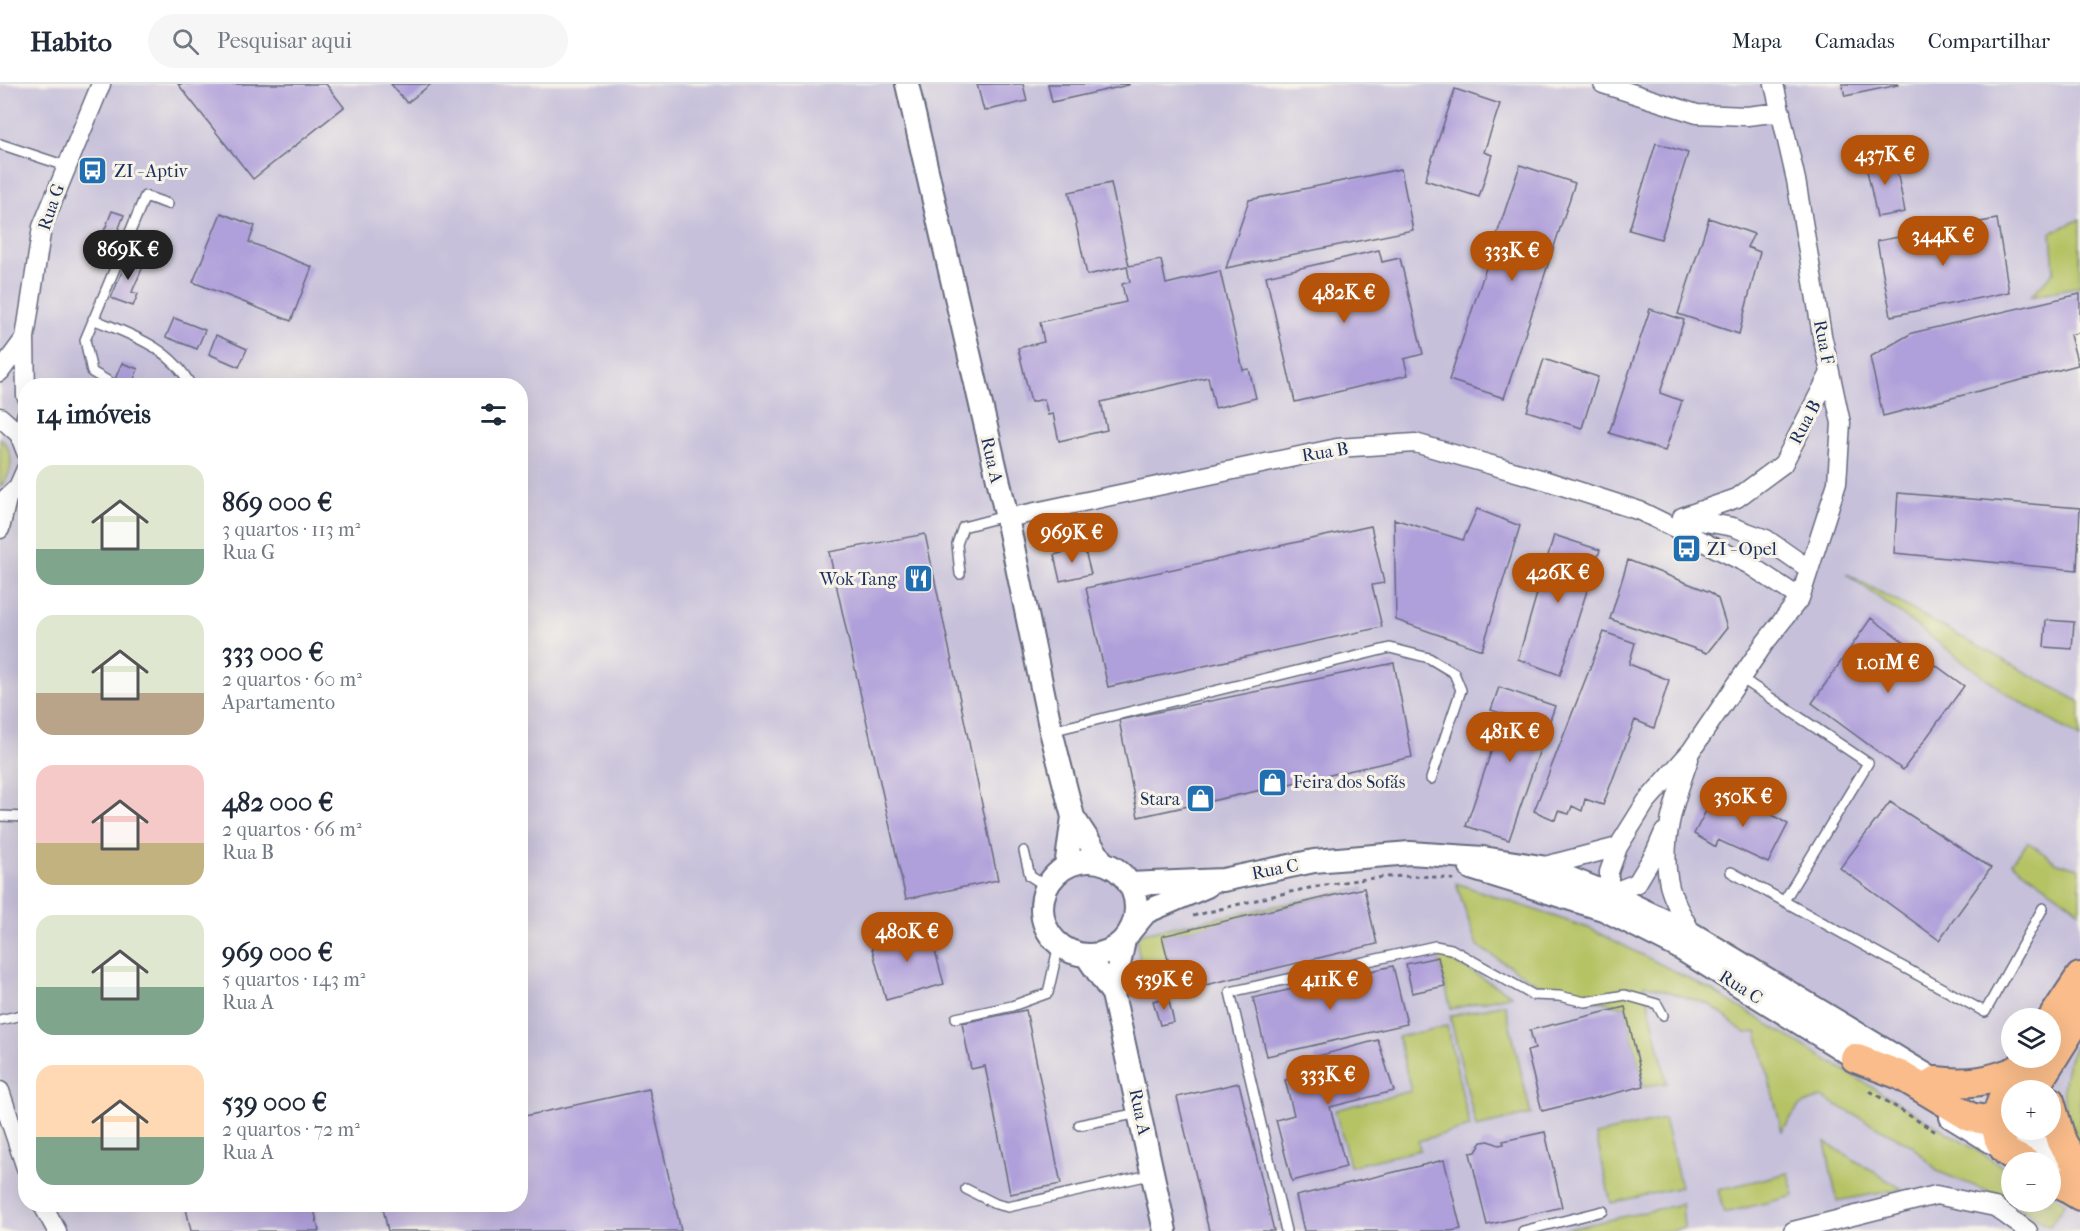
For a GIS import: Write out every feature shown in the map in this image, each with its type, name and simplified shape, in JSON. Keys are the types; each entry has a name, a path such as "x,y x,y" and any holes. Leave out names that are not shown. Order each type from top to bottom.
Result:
{"main road":[{"path":"2059,1008 2080,977"},
{"path":"1935,1081 1983,1082 2036,1075 2080,1015"},
{"path":"1855,1058 1900,1075 1970,1117 1985,1120 2001,1129"},
{"path":"2061,1139 2079,1179 2061,1178"}],"street":[{"name":"Rua G","path":"26,378 25,338 42,227 101,84"},
{"name":"Rua A","path":"907,84 1006,517 1051,731 1073,817 1103,863"},
{"path":"1603,84 1697,114 1747,116 1781,112"},
{"name":"Rua F","path":"1691,751 1800,598 1837,483 1841,423 1774,84"},
{"path":"0,372 25,338"},
{"name":"Rua B","path":"1682,518 1737,498 1783,464 1830,373"},
{"path":"0,417 12,426 18,436"},
{"name":"Rua B","path":"1006,517 1337,448 1415,443 1544,480 1640,511 1748,564 1800,598"},
{"path":"0,529 13,494"},
{"name":"Rua B","path":"1640,511 1733,527 1766,539 1809,569"},
{"path":"1606,901 1637,883 1655,853 1669,820 1691,751"},
{"path":"1606,901 1609,872 1618,847 1647,802 1691,751"},
{"path":"1066,867 1073,817"},
{"path":"1669,820 1670,888 1692,934"},
{"path":"1541,867 1618,847"},
{"name":"Rua C","path":"1129,884 1222,880 1314,861 1410,853 1483,858 1541,867 1606,901 1855,1058"},
{"name":"Rua C","path":"1436,856 1606,901 1692,934 1935,1081 2001,1127"},
{"path":"1091,861 1103,863 1113,868 1129,884 1136,907 1127,935 1113,948 1086,955 1072,952 1059,944 1049,932 1043,918 1042,902 1047,887 1066,867 1091,861"},
{"name":"Rua C","path":"1127,935 1146,912 1222,880"},
{"name":"Rua A","path":"1113,994 1127,935"},
{"name":"Rua A","path":"1086,955 1113,994 1141,1113 1165,1231"},
{"path":"0,1091 18,1144"},
{"name":"Rua C","path":"2020,1140 2079,1179"},
{"path":"1793,1231 1936,1195 1995,1207 2028,1231"},
{"path":"46,1212 57,1231"}],"lane":[{"path":"0,144 66,166"},
{"path":"102,378 92,372 85,340 145,196 168,204"},
{"path":"93,319 155,345 171,358 185,378"},
{"path":"960,574 957,544 963,527 1006,517"},
{"path":"1051,731 1390,648 1429,658 1454,673 1461,690 1431,779"},
{"path":"1741,678 1868,763 1784,901"},
{"path":"0,816 18,817"},
{"path":"1024,851 1030,876 1047,887"},
{"path":"1731,872 1985,1012 2043,908"},
{"path":"956,1018 1012,1006 1048,993 1059,944"},
{"path":"1287,1231 1230,992 1434,946 1451,949 1533,996 1559,996 1585,1002 1625,995 1657,1004 1663,1015"},
{"path":"0,1020 18,1016"},
{"path":"1079,1125 1141,1113"},
{"path":"966,1189 1008,1207 1154,1174"},
{"path":"1523,1231 1603,1211"}],"path":[{"path":"1188,917 1329,885 1391,878 1442,878 1462,882"},
{"path":"1866,1088 1943,1137"}],"shaded area":[{"path":"0,84 2080,84 2080,1231 0,1231"}],"green space":[{"path":"2080,219 2080,286 2031,296 2054,271 2051,233"},
{"path":"0,438 9,450 11,462 8,475 0,487"},
{"path":"1847,574 2080,702 2080,738 2003,691"},
{"path":"2028,842 2057,863 2080,868 2080,911 2012,862"},
{"path":"1456,883 1591,929 1711,990 2001,1165 2001,1197 1939,1172 1911,1145 1822,1097 1799,1106 1782,1131 1757,1032 1745,1033 1711,1005 1644,984 1667,1083 1644,1086 1625,1007 1541,986 1477,946"},
{"path":"1364,888 1163,936 1176,992 1146,996 1137,944 1138,936 1143,933"},
{"path":"1444,956 1512,995 1451,1009 1438,957"},
{"path":"1505,1004 1531,1114 1476,1127 1450,1016"},
{"path":"1447,1026 1470,1127 1418,1141 1420,1150 1350,1166 1335,1110 1411,1091 1398,1037"},
{"path":"2080,1038 2080,1146 2067,1120 2064,1092 2068,1064"},
{"path":"1664,1119 1681,1187 1611,1203 1596,1135"},
{"path":"1825,1142 1902,1189 1837,1201"},
{"path":"1788,1173 1794,1196 1724,1213 1718,1190"},
{"path":"1682,1204 1684,1228 1671,1231 1558,1231"},
{"path":"2027,1212 2059,1212 2050,1226"}],"building":[{"path":"178,84 326,84 344,107 253,179"},
{"path":"391,84 431,84 407,103"},
{"path":"977,84 1023,84 1027,101 984,111"},
{"path":"1048,84 1129,84 1129,85 1052,102"},
{"path":"1842,84 1898,84 1898,85 1845,96"},
{"path":"1455,89 1500,104 1484,152 1492,155 1479,197 1425,180"},
{"path":"1656,143 1688,153 1661,239 1629,230"},
{"path":"1894,155 1905,212 1877,217 1865,161"},
{"path":"1520,165 1575,183 1504,398 1449,380"},
{"path":"1401,169 1413,230 1226,268 1249,200"},
{"path":"1111,183 1129,266 1161,260 1166,284 1220,271 1243,370 1249,369 1256,398 1215,408 1208,377 1101,402 1107,430 1059,441 1053,414 1048,415 1044,399 1031,402 1018,348 1044,342 1040,322 1126,302 1122,284 1130,282 1127,266 1087,275 1069,192"},
{"path":"112,211 124,215 109,254 97,249"},
{"path":"221,213 255,226 249,242 312,267 291,321 193,282"},
{"path":"1709,218 1754,234 1747,247 1760,252 1739,334 1678,314"},
{"path":"1997,219 2009,292 1891,316 1877,241"},
{"path":"1379,250 1382,262 1400,258 1423,354 1404,359 1408,375 1295,402 1266,276"},
{"path":"129,255 145,262 132,292 138,294 133,306 111,298"},
{"path":"2080,294 2080,332 2070,335 2078,365 1883,416 1870,357 1912,333"},
{"path":"1650,309 1684,320 1660,393 1682,401 1665,451 1609,433"},
{"path":"174,318 205,330 197,349 166,337"},
{"path":"216,335 247,349 239,367 209,354"},
{"path":"1544,359 1598,377 1582,428 1527,411"},
{"path":"122,363 138,369 134,378 115,378"},
{"path":"1898,493 2080,508 2077,570 1894,553"},
{"path":"1477,509 1520,526 1482,650 1396,620 1394,519 1463,540"},
{"path":"1371,526 1384,583 1372,585 1382,627 1108,687 1086,588"},
{"path":"925,534 998,880 906,899 829,552"},
{"path":"1554,535 1600,550 1560,675 1518,659"},
{"path":"1084,547 1091,574 1060,581 1054,555"},
{"path":"1628,560 1710,592 1718,599 1727,628 1707,653 1610,619"},
{"path":"1871,618 1964,686 1903,770 1812,703"},
{"path":"2046,620 2074,622 2072,649 2044,647"},
{"path":"1604,632 1635,643 1629,664 1669,680 1654,728 1635,720 1603,805 1585,799 1582,811 1572,806 1569,814 1558,811 1555,820 1534,811"},
{"path":"1394,663 1412,757 1138,817 1119,720"},
{"path":"1499,687 1555,706 1509,840 1466,826 1504,714 1491,710"},
{"path":"1731,792 1788,824 1768,863 1718,840 1716,847 1694,834 1707,809 1718,814"},
{"path":"1890,802 1991,868 1939,940 1840,868"},
{"path":"1364,888 1377,944 1176,992 1162,936"},
{"path":"928,926 944,984 886,1000 870,941"},
{"path":"1438,957 1445,986 1412,993 1406,964"},
{"path":"1393,966 1407,1024 1267,1056 1253,998"},
{"path":"1168,997 1174,1022 1160,1025 1153,1001"},
{"path":"1625,1007 1644,1086 1542,1111 1527,1051 1535,1049 1530,1030"},
{"path":"1026,1010 1061,1184 1010,1194 985,1066 971,1069 962,1023"},
{"path":"1378,1040 1394,1091 1330,1107 1346,1167 1292,1181 1276,1120 1294,1115 1285,1080 1318,1072 1314,1057"},
{"path":"1239,1083 1274,1231 1209,1231 1177,1097"},
{"path":"649,1089 681,1231 388,1231 384,1212 528,1212 528,1115"},
{"path":"1545,1132 1562,1207 1487,1225 1470,1153 1476,1152 1482,1142 1489,1141 1499,1145 1504,1144 1503,1141"},
{"path":"1444,1160 1461,1229 1451,1231 1304,1231 1296,1196"},
{"path":"187,1212 315,1212 319,1231 191,1231"}],"place":[{"name":"ZI - Aptiv","path":"93,171"},
{"name":"ZI - Opel","path":"1686,549"},
{"name":"Wok Tang","path":"918,579"},
{"name":"Feira dos Sofás","path":"1272,782"},
{"name":"Stara","path":"1201,799"}]}
